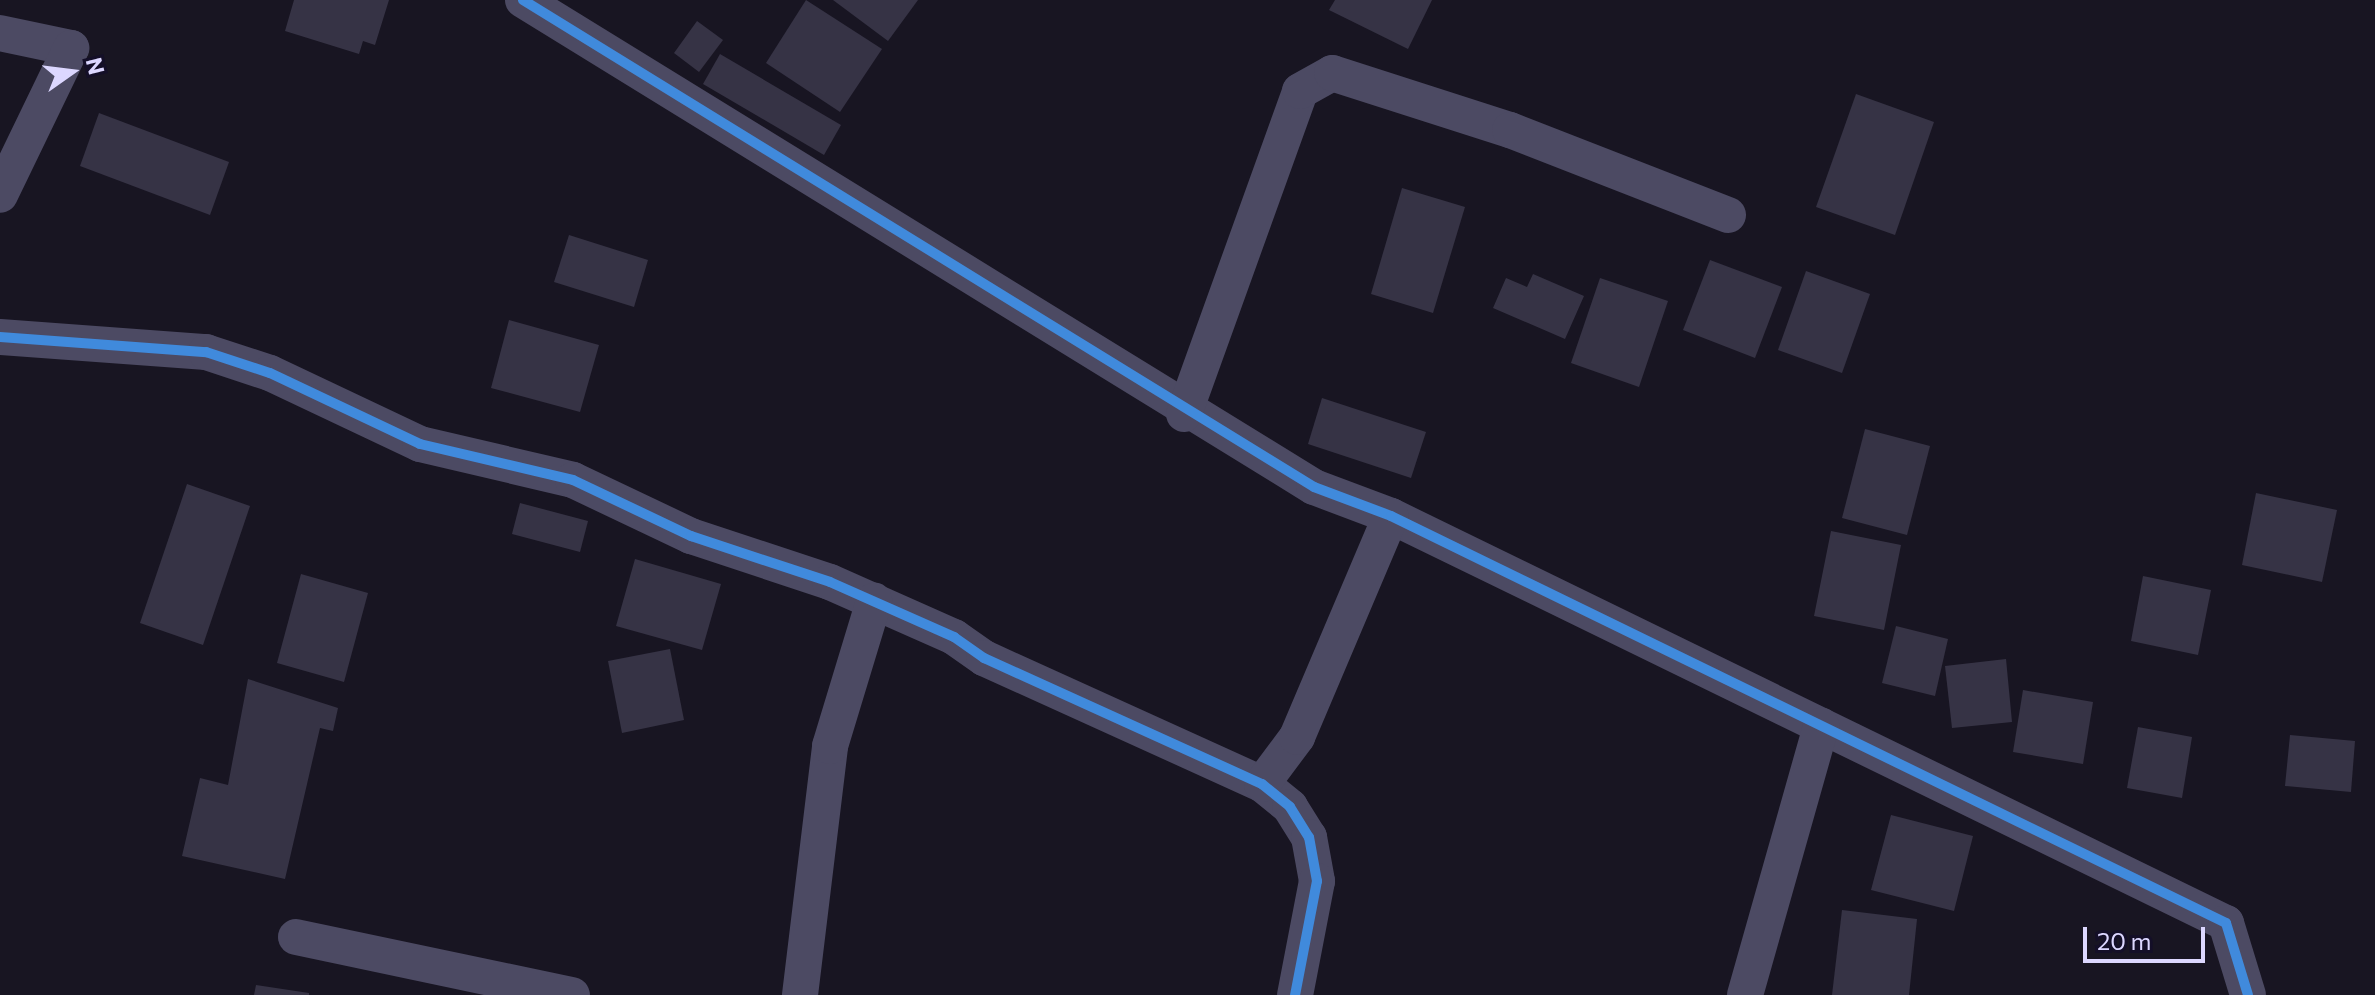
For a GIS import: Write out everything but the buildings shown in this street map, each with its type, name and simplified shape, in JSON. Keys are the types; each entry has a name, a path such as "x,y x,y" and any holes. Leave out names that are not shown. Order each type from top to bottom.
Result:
{"street":[{"path":"523,0 849,197 1184,414 1314,487 1391,516 2226,923 2248,995"},
{"path":"0,33 71,48 0,195"},
{"path":"1184,414 1300,91 1332,73 1510,130 1728,215"},
{"path":"0,337 206,352 270,373 420,444 573,480 691,536 874,601 1262,784 1290,807 1309,837 1317,881 1295,995"},
{"path":"1262,784 1297,737 1391,516"},
{"path":"800,995 830,746 874,601"},
{"path":"1745,995 1821,726"},
{"path":"296,937 572,995"}],"cycle path":[{"path":"523,0 1314,487 1391,516 2226,923 2248,995"},
{"path":"0,337 206,352 270,373 420,444 573,480 691,536 830,582 954,637 984,658 1262,784 1290,807 1309,837 1317,881 1295,995"}]}
